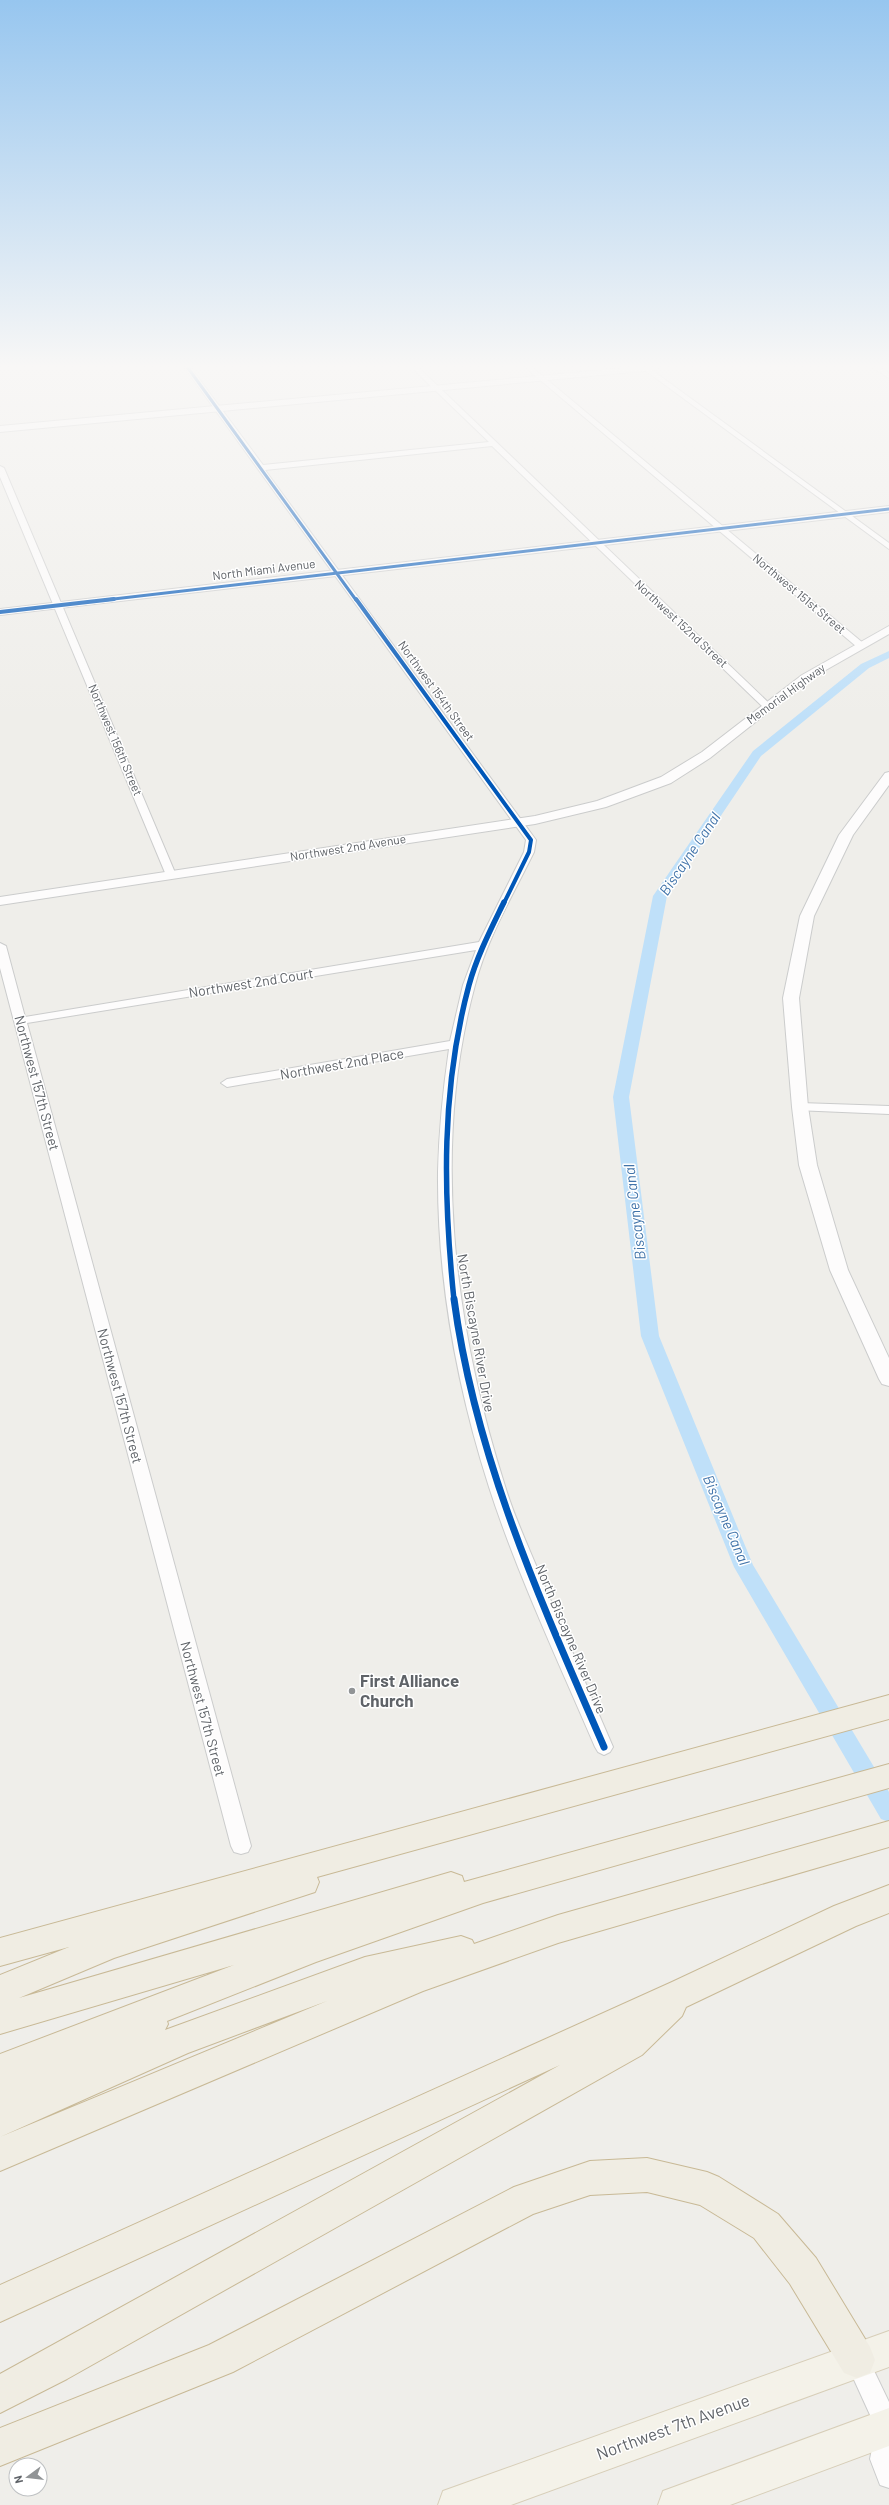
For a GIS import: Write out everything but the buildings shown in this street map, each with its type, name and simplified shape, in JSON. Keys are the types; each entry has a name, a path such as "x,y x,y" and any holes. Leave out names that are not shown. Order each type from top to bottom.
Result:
{"highway":[{"path":"0,1952 193,1896 793,1735 889,1707"},
{"path":"0,2070 312,1949 482,1889 822,1790 889,1767"},
{"path":"0,2019 489,1874 822,1790 889,1776"},
{"path":"0,1991 58,1964 181,1920 381,1858 602,1797 634,1778"},
{"path":"0,2154 416,1979 558,1929 889,1834"},
{"path":"0,2304 683,1993 845,1916 889,1899"},
{"path":"0,2120 180,2040 365,1972 558,1929"},
{"path":"0,2095 312,1949"},
{"path":"0,2394 54,2366 630,2044 683,1993"},
{"path":"0,2447 220,2359 526,2199 590,2178 647,2175 707,2189 766,2226 873,2355"}],"main road":[{"name":"Northwest 7th Avenue","path":"457,2505 873,2355"},
{"path":"678,2505 889,2427"}],"street":[{"name":"Northwest 156th Street","path":"7,485 172,875"},
{"name":"Northwest 154th Street","path":"271,485 520,822"},
{"name":"Northwest 152nd Street","path":"536,485 767,706"},
{"name":"Northwest 151st Street","path":"667,485 860,645"},
{"path":"806,485 889,548"},
{"name":"North Miami Avenue","path":"0,612 889,510"},
{"name":"Memorial Highway","path":"688,767 806,677 889,629"},
{"name":"Northwest 2nd Avenue","path":"0,901 520,822 575,812 628,796 666,780 688,767"},
{"path":"889,776 846,835 807,916 791,998 800,1107 808,1165 839,1270 889,1379"},
{"name":"North Biscayne River Drive","path":"520,822 530,838 530,848 483,945 469,986 457,1044 446,1119 445,1184 453,1284 474,1404 489,1459 514,1534 604,1747"},
{"name":"Northwest 2nd Court","path":"20,1021 483,945"},
{"name":"Northwest 157th Street","path":"0,946 241,1846"},
{"name":"Northwest 2nd Place","path":"227,1083 457,1044"},
{"path":"800,1107 889,1110"},
{"path":"873,2355 889,2427 882,2459 889,2476"}],"waterway":[{"name":"Biscayne Canal","path":"889,654 865,666 757,754 660,896 621,1097 650,1336 744,1567 889,1812"}],"cycle path":[{"path":"273,485 531,840 529,852 496,917 481,951 469,985 455,1046 447,1109 445,1173 447,1237 454,1301 465,1364 480,1426 497,1486 523,1555 604,1747"},
{"path":"0,612 889,509"}],"place":[{"name":"First Alliance Church","path":"352,1691"}]}
